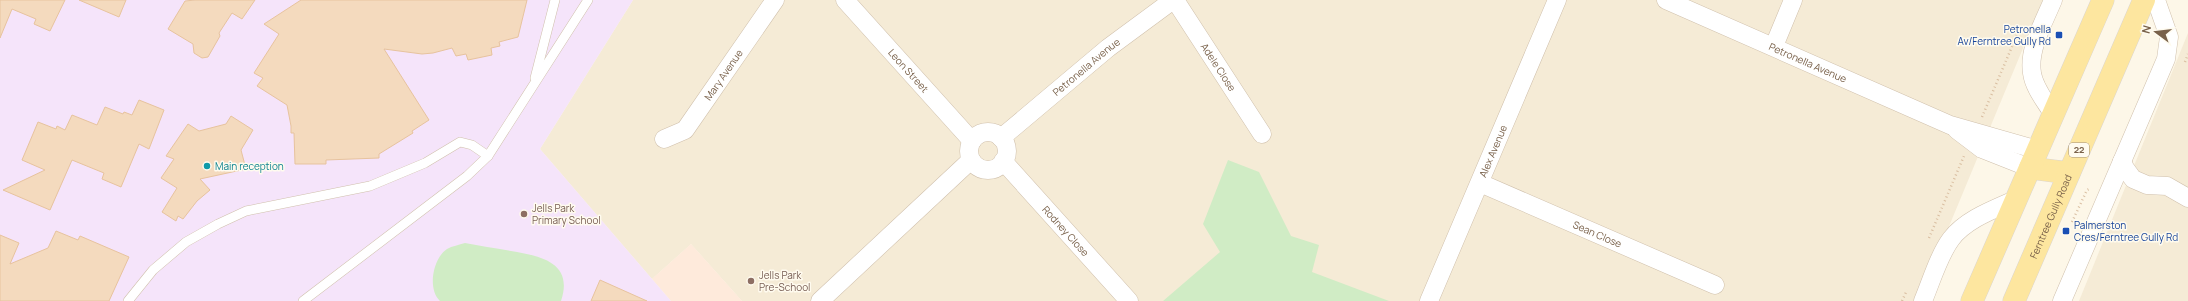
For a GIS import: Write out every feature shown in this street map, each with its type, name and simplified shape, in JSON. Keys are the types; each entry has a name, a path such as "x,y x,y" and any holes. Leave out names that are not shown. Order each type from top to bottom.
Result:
{"main road":[{"path":"1972,301 2103,0"},
{"name":"Ferntree Gully Road","path":"2014,301 2144,0"},
{"path":"2034,159 2069,173"}],"street":[{"name":"Mary Avenue","path":"664,139 686,130 775,0"},
{"name":"Leon Street","path":"845,0 972,141"},
{"name":"Adele Close","path":"1174,0 1262,134"},
{"name":"Petronella Avenue","path":"1001,138 1108,48 1174,0"},
{"name":"Alex Avenue","path":"1429,301 1557,0"},
{"name":"Petronella Avenue","path":"1666,0 1950,124 1982,149 2034,159"},
{"path":"1774,46 1793,0"},
{"path":"2053,0 2034,48 2032,73 2035,84 2053,114"},
{"path":"2062,301 2166,59 2169,48 2169,38 2156,0"},
{"path":"986,132 1001,138 1005,145 1006,153 1004,161 999,166 987,170 980,168 971,160 969,147 972,141 976,136 986,132"},
{"path":"825,300 971,160"},
{"name":"Rodney Close","path":"1004,161 1129,301"},
{"path":"2122,161 2133,179 2147,185 2167,186 2181,195"},
{"name":"Sean Close","path":"1480,183 1715,285"},
{"path":"1923,301 1951,239 1965,225 2016,199"}],"lane":[{"path":"534,86 555,0"},
{"path":"303,301 467,176 488,156 588,0"},
{"path":"128,301 153,270 186,242 218,224 246,211 370,186 425,163 460,142 472,145 488,156"}],"shaded area":[{"path":"0,0 633,0 540,149 671,301 0,301"},
{"path":"633,0 2043,0 1918,301 742,301 691,244 652,279 540,149"},
{"path":"2188,33 2188,301 2079,301"},
{"path":"691,244 742,301 671,301 652,279"}],"green space":[{"path":"1228,160 1259,172 1291,236 1319,245 1312,272 1389,301 1163,301 1220,252 1203,224"},
{"path":"465,243 533,255 552,263 559,269 563,277 564,288 561,301 440,301 436,296 433,282 433,274 438,259 447,249"}],"building":[{"path":"0,0 65,0 50,31 34,24 36,19 12,9 0,38"},
{"path":"79,0 126,0 119,17"},
{"path":"255,0 242,19 232,13 219,33 220,36 208,57 202,58 194,53 193,44 168,29 185,1"},
{"path":"301,0 527,0 518,37 499,42 500,46 491,48 492,55 468,60 466,54 456,56 452,48 422,54 384,49 429,120 412,131 413,133 379,154 379,158 326,160 326,164 295,164 294,133 291,133 287,105 257,86 263,78 254,73 279,34 264,24"},
{"path":"139,100 164,110 149,149 139,144 121,187 102,179 104,173 72,160 50,210 3,190 45,170 22,160 38,122 56,129 57,126 65,130 72,115 97,125 105,107 123,114 124,112 132,115"},
{"name":"Main reception","path":"231,116 253,130 241,150 246,169 200,179 210,190 197,201 183,219 178,216 176,221 162,212 177,188 161,178 174,159 166,156 188,124 199,131 226,124"},
{"path":"56,231 78,240 80,236 129,257 109,301 0,301 0,235 19,243 10,264 48,248"},
{"path":"600,280 647,301 591,301"}],"place":[{"name":"Petronella Av/Ferntree Gully Rd","path":"2059,35"},
{"name":"Main reception","path":"207,166"},
{"name":"Jells Park Primary School","path":"524,214"},
{"name":"Palmerston Cres/Ferntree Gully Rd","path":"2066,231"},
{"name":"Jells Park Pre-School","path":"751,281"}]}
